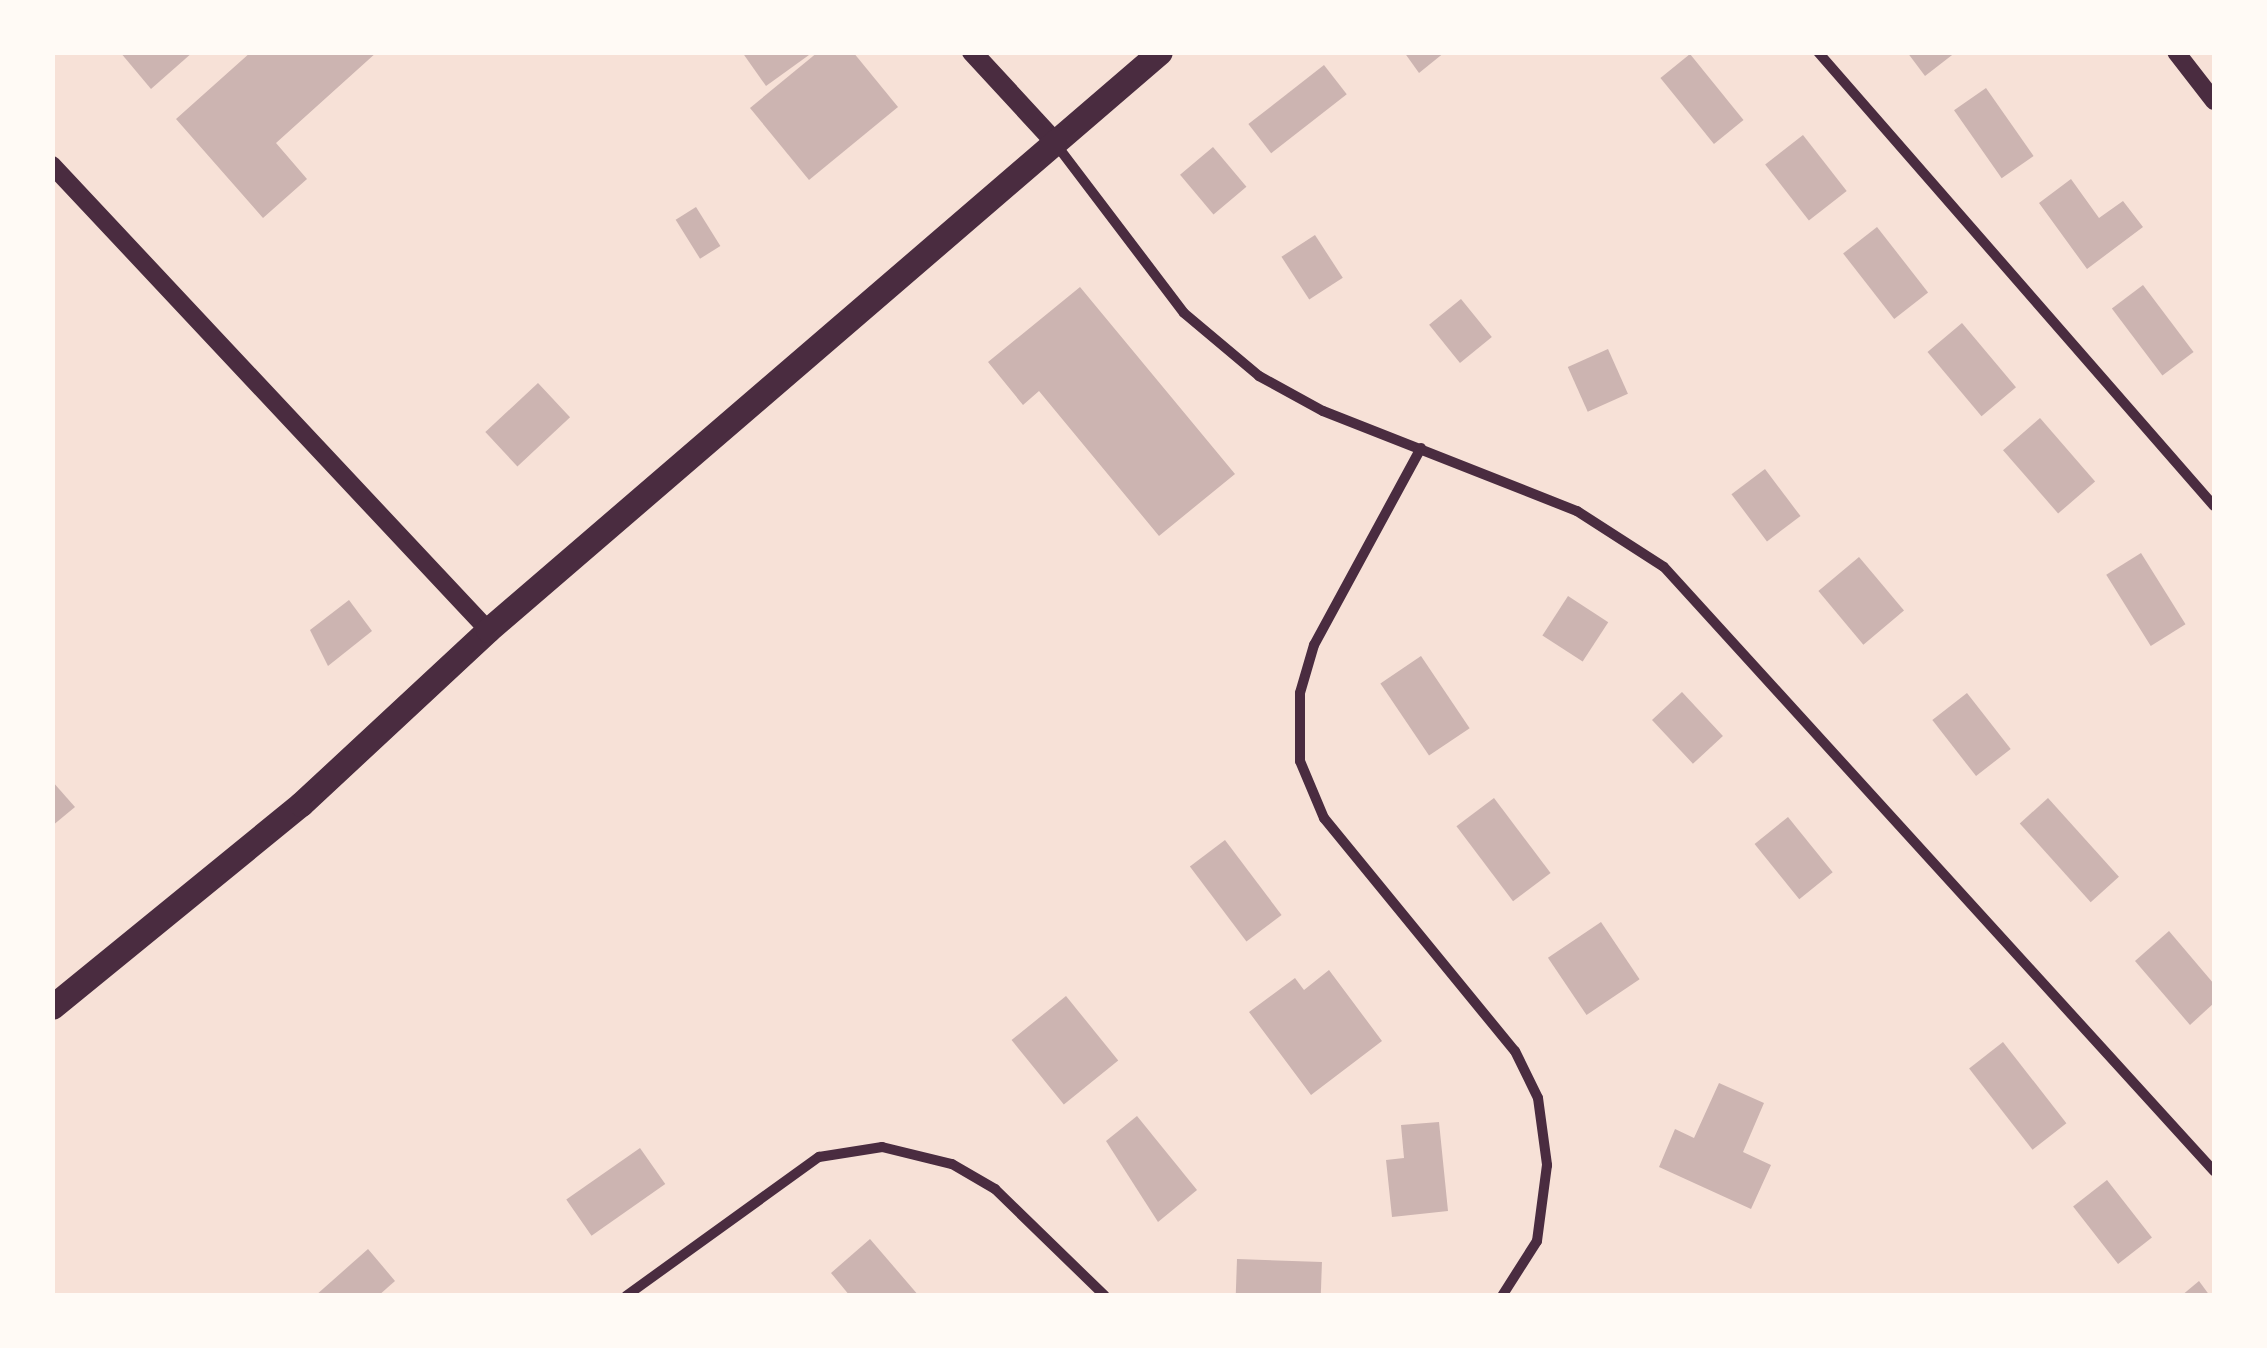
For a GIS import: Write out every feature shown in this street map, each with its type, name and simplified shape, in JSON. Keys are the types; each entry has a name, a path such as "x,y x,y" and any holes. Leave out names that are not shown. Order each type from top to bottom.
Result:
{"main road":[{"path":"972,52 1055,142"},
{"path":"52,1007 301,804 488,630 1160,52"}],"street":[{"path":"1818,52 2214,506"},
{"path":"2176,52 2214,101"},
{"path":"1055,142 1204,334 1287,393 1577,511 1675,577 2214,1172"},
{"path":"52,165 488,630"},
{"path":"1421,448 1314,644 1300,693 1300,761 1324,818 1515,1051 1538,1098 1546,1165 1537,1241 1502,1296"},
{"path":"626,1296 819,1156 882,1147 952,1164 995,1189 1105,1296"}],"building":[{"path":"120,52 193,52 151,89"},
{"path":"251,52 377,52 276,143 307,179 263,218 176,119"},
{"path":"742,52 807,52 809,55 766,86"},
{"path":"818,52 853,52 898,107 809,180 750,108"},
{"path":"1404,52 1445,52 1419,73"},
{"path":"1907,52 1956,52 1925,76"},
{"path":"1690,54 1743,120 1714,144 1660,78"},
{"path":"1324,65 1347,94 1271,153 1248,124"},
{"path":"1986,88 2034,156 2002,178 1954,110"},
{"path":"1803,135 1847,191 1809,221 1765,165"},
{"path":"1213,147 1246,187 1213,214 1180,175"},
{"path":"2071,179 2099,218 2123,201 2143,227 2087,269 2039,203"},
{"path":"696,207 720,246 700,259 676,220"},
{"path":"1877,227 1928,292 1894,319 1843,253"},
{"path":"1315,235 1343,278 1309,300 1281,257"},
{"path":"2143,285 2194,352 2162,376 2112,308"},
{"path":"1080,287 1235,474 1159,536 1039,391 1023,405 988,362"},
{"path":"1461,299 1492,337 1460,363 1429,325"},
{"path":"1962,323 2016,387 1982,416 1928,352"},
{"path":"1608,349 1628,394 1588,412 1568,367"},
{"path":"538,383 570,417 517,466 485,432"},
{"path":"2040,418 2095,481 2058,514 2003,450"},
{"path":"1765,469 1801,516 1767,541 1731,494"},
{"path":"2141,553 2186,624 2151,646 2106,575"},
{"path":"1859,557 1904,611 1863,645 1818,591"},
{"path":"1568,596 1608,622 1583,662 1542,635"},
{"path":"349,600 372,631 328,666 310,630"},
{"path":"1421,656 1470,728 1429,756 1380,683"},
{"path":"1682,692 1723,736 1693,764 1652,720"},
{"path":"1967,693 2011,749 1976,776 1932,720"},
{"path":"52,781 75,807 52,826"},
{"path":"1494,798 1551,873 1513,901 1456,826"},
{"path":"2048,798 2119,877 2091,902 2020,823"},
{"path":"1788,817 1833,872 1799,899 1755,844"},
{"path":"1225,840 1282,915 1246,942 1190,866"},
{"path":"1601,922 1640,979 1587,1015 1548,958"},
{"path":"2169,931 2214,984 2214,1003 2190,1025 2135,961"},
{"path":"1329,970 1382,1041 1311,1095 1249,1012 1295,978 1304,990"},
{"path":"1066,996 1118,1061 1064,1105 1012,1040"},
{"path":"2003,1042 2066,1123 2033,1150 1969,1068"},
{"path":"1719,1083 1764,1103 1743,1152 1771,1165 1751,1209 1659,1167 1675,1129 1694,1138"},
{"path":"1137,1116 1197,1190 1158,1222 1106,1141"},
{"path":"1439,1122 1448,1211 1392,1217 1386,1160 1404,1158 1401,1125"},
{"path":"640,1148 665,1184 592,1236 566,1200"},
{"path":"2107,1180 2152,1238 2118,1264 2073,1206"},
{"path":"870,1239 919,1296 850,1296 831,1273"},
{"path":"368,1249 395,1281 378,1296 315,1296"},
{"path":"1237,1259 1322,1262 1321,1296 1236,1296"},
{"path":"2199,1281 2210,1296 2181,1296"}]}
